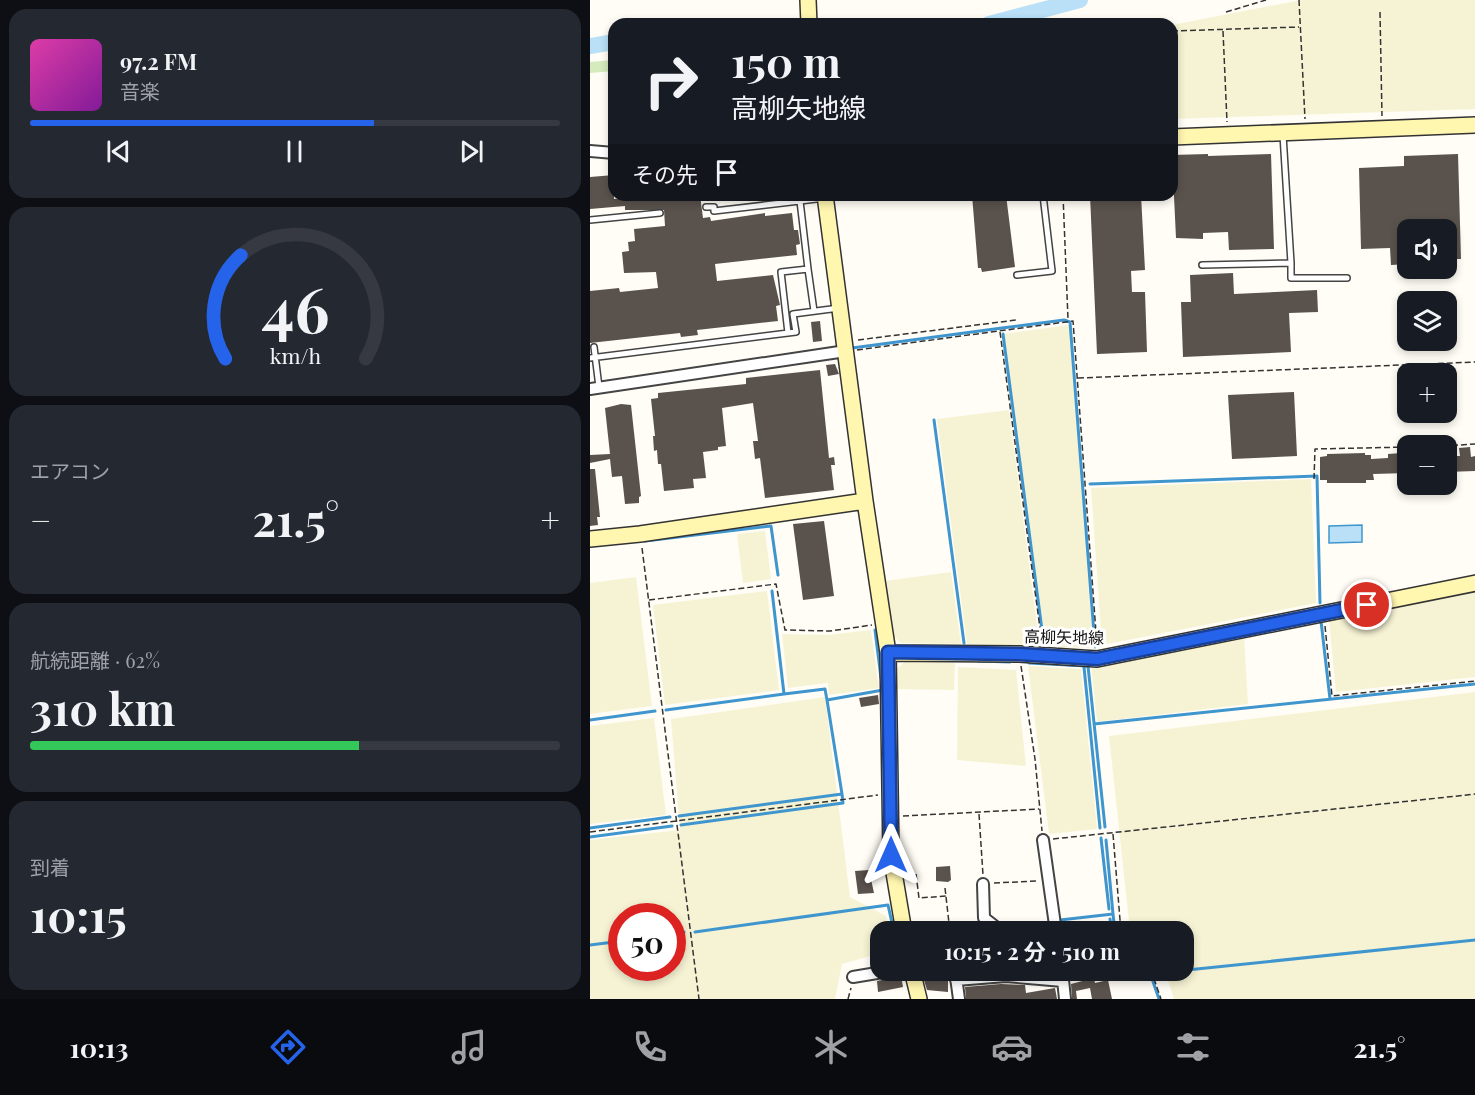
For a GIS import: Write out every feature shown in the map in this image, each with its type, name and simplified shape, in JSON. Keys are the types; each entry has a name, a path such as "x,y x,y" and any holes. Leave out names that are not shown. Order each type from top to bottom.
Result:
{"street":[{"path":"808,0 809,18"},
{"path":"1178,137 1475,125"},
{"path":"590,151 608,152"},
{"path":"826,201 865,501 888,652 891,855 902,921"},
{"path":"594,388 846,347"},
{"path":"590,539 640,534 865,501"},
{"name":"高柳矢地線","path":"888,652 1019,654 1097,659 1475,583"},
{"path":"1043,840 1054,921"},
{"path":"983,884 984,918 988,921"},
{"path":"853,977 870,974"},
{"path":"915,981 919,999"},
{"path":"957,981 959,999"},
{"path":"1063,981 1065,999"}],"lane":[{"path":"1283,134 1291,278 1347,278"},
{"path":"706,207 714,207 714,212 800,201 814,311"},
{"path":"1016,275 1052,271 1044,201"},
{"path":"590,220 660,213"},
{"path":"1202,265 1291,263"},
{"path":"788,333 781,272 808,269"},
{"path":"593,358 796,332 793,314 840,308"},
{"path":"594,347 594,388"}],"path":[{"path":"1226,12 1266,0"},
{"path":"1299,0 1305,133"},
{"path":"1379,12 1383,129"},
{"path":"1178,31 1300,27"},
{"path":"1223,30 1227,136"},
{"path":"1063,201 1068,319"},
{"path":"846,347 1016,320"},
{"path":"846,347 1073,321 1097,659"},
{"path":"1000,331 1044,656"},
{"path":"1078,378 1475,362"},
{"path":"1457,445 1475,444"},
{"path":"1314,479 1315,449 1397,447"},
{"path":"640,534 699,999"},
{"path":"648,600 776,584 785,630 830,631 884,623"},
{"path":"1323,614 1332,696 1475,681"},
{"path":"1019,654 1043,840 1475,794"},
{"path":"590,832 891,794"},
{"path":"891,817 1040,809"},
{"path":"979,813 983,884 1049,881"},
{"path":"1113,833 1120,921"},
{"path":"916,874 919,898 946,896"},
{"path":"945,888 949,921"},
{"path":"848,999 853,977"},
{"path":"1155,981 1161,999"}],"shaded area":[{"path":"1301,0 1475,0 1475,109 1178,119 1178,24"},
{"path":"1069,325 1093,648 1046,647 1004,334"},
{"path":"1009,410 1040,647 967,644 937,419"},
{"path":"1311,479 1316,603 1102,645 1091,488"},
{"path":"765,531 771,579 743,583 737,534"},
{"path":"951,572 961,644 901,643 892,635 885,581"},
{"path":"636,577 652,706 590,714 590,583"},
{"path":"767,591 779,690 665,705 653,605"},
{"path":"1475,592 1475,677 1336,692 1329,620"},
{"path":"871,630 879,688 829,695 828,683 788,688 782,634 828,635"},
{"path":"1244,636 1248,704 1097,722 1091,664"},
{"path":"907,660 955,663 954,690 896,689 895,670"},
{"path":"1028,666 1081,669 1097,829 1049,834"},
{"path":"958,667 1016,670 1026,766 957,760"},
{"path":"1475,692 1475,999 1174,999 1168,981 1194,981 1194,921 1129,921 1109,736"},
{"path":"825,697 850,897 886,916 887,921 870,921 870,956 842,964 835,999 590,999 590,840 680,830 671,719"},
{"path":"654,718 666,815 590,824 590,726"}],"green space":[{"path":"608,60 608,72 590,73 590,62"}],"water":[{"path":"1362,525 1362,542 1329,543 1329,526"}],"building":[{"path":"1271,154 1274,249 1229,250 1228,232 1203,233 1203,239 1176,238 1174,201 1178,201 1178,155"},
{"path":"1458,154 1461,259 1457,259 1457,219 1397,219 1397,265 1391,265 1390,248 1361,249 1359,168 1404,166 1404,156"},
{"path":"608,176 608,201 701,201 703,218 710,217 711,221 765,213 765,216 792,213 794,230 798,230 800,244 796,245 797,255 715,264 717,281 773,275 780,305 776,306 778,321 697,330 698,335 681,337 680,333 590,343 590,291 619,288 620,292 658,288 656,272 624,273 622,252 629,251 628,242 635,241 634,229 665,226 664,210 625,210 625,206 590,209 590,177"},
{"path":"972,201 1007,201 1015,267 982,272 981,268 978,268"},
{"path":"1090,201 1141,201 1145,270 1131,271 1132,292 1145,292 1147,352 1097,354"},
{"path":"1233,273 1234,294 1317,290 1318,312 1289,313 1291,352 1183,357 1181,302 1191,302 1190,275"},
{"path":"820,321 822,341 813,342 811,322"},
{"path":"835,364 839,374 828,376 826,365"},
{"path":"820,370 829,458 834,457 835,465 831,465 834,490 765,498 760,458 755,459 753,441 758,441 753,403 722,408 726,446 718,447 718,450 703,452 706,478 693,479 694,488 664,491 661,464 658,464 657,450 654,451 653,436 655,436 651,399 658,398 658,393 746,384 746,378"},
{"path":"1294,392 1297,456 1232,459 1228,395"},
{"path":"621,404 631,405 641,496 639,503 625,504 622,476 612,477 610,459 590,463 590,455 610,454 605,408"},
{"path":"1470,447 1471,457 1475,456 1475,471 1457,472 1459,448"},
{"path":"1365,453 1365,455 1371,455 1371,459 1388,458 1388,454 1397,453 1397,473 1373,474 1374,480 1366,480 1366,483 1327,483 1327,480 1320,480 1320,457 1327,456 1327,454"},
{"path":"590,469 595,469 600,517 597,517 598,525 590,526"},
{"path":"824,521 834,596 803,600 793,524"},
{"path":"878,695 879,704 861,707 859,698"},
{"path":"950,866 951,880 936,881 936,867"},
{"path":"869,870 874,893 858,894 855,871"},
{"path":"877,981 902,981 903,987 878,992"},
{"path":"924,981 948,981 948,992 927,990"},
{"path":"1082,981 1095,981 1095,983 1108,981 1112,999 1092,999 1090,988 1076,991 1077,999 1072,999 1071,984"},
{"path":"1025,985 1026,993 1055,988 1057,999 966,999 965,987"}],"waterway":[{"path":"1012,18 1080,0"},
{"path":"590,46 608,43"},
{"path":"1002,328 1064,320 1070,322 1095,647"},
{"path":"852,348 1002,328"},
{"path":"1003,334 1044,645"},
{"path":"934,420 964,643"},
{"path":"1090,484 1317,476 1320,603"},
{"path":"645,541 771,526 778,575"},
{"path":"666,710 784,694 772,591"},
{"path":"1321,621 1330,699"},
{"path":"875,630 881,678"},
{"path":"978,661 1010,662"},
{"path":"1029,663 1088,666 1105,827"},
{"path":"1084,667 1100,828"},
{"path":"1094,724 1476,684"},
{"path":"784,694 825,689 827,700 883,690"},
{"path":"679,816 842,794 827,700"},
{"path":"590,720 655,711"},
{"path":"681,825 843,803 842,794"},
{"path":"590,828 670,817"},
{"path":"590,837 672,826"},
{"path":"1101,838 1109,909"},
{"path":"1106,840 1113,914"},
{"path":"695,932 888,905 892,921"},
{"path":"1060,920 1113,914 1114,921"},
{"path":"1194,969 1476,940"},
{"path":"590,945 608,943"},
{"path":"1153,981 1159,999"}],"route":[{"path":"891,855 888,652 1019,654 1097,659 1367,605"}]}
